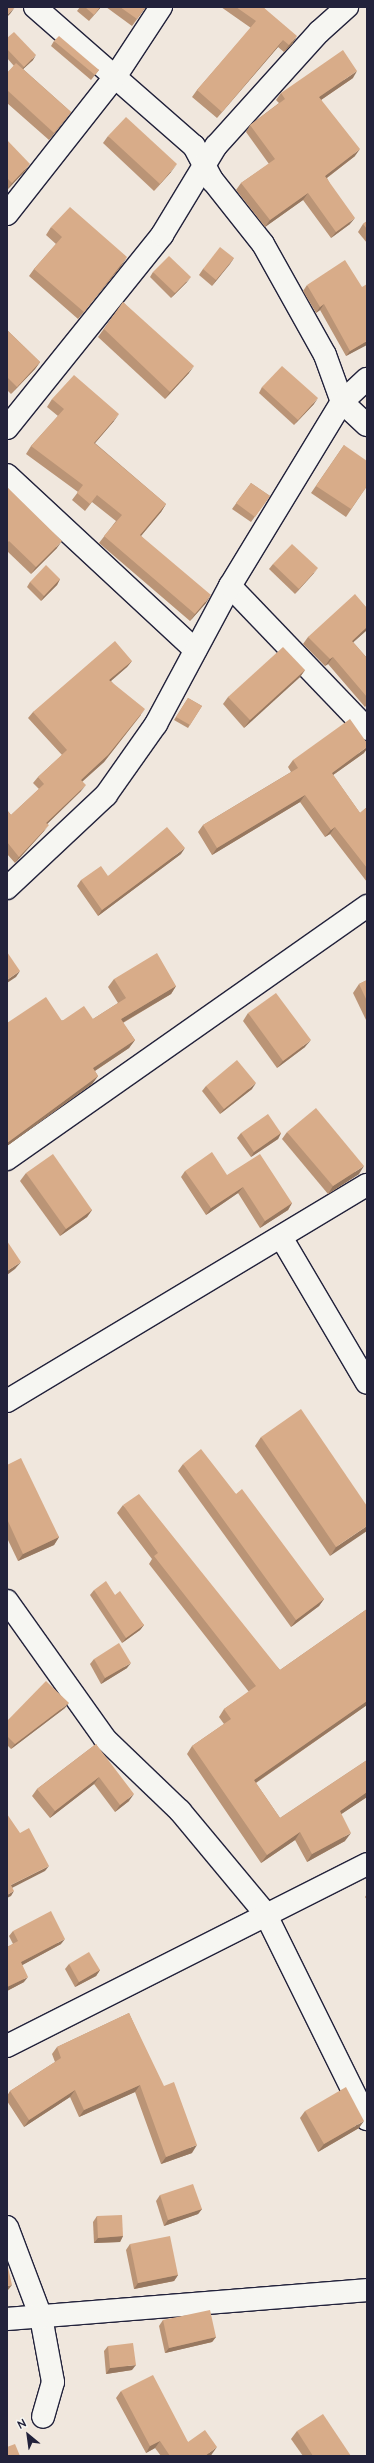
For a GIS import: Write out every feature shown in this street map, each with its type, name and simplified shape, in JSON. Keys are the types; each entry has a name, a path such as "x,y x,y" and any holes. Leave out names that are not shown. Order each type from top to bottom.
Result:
{"street":[{"path":"35,7 194,146 206,167 263,244 325,355 342,402 367,425"},
{"path":"7,214 115,77 161,7"},
{"path":"7,428 162,234 206,167 216,146 319,32 347,7"},
{"path":"8,885 106,795 156,724 230,586 342,402 367,379"},
{"path":"7,475 195,650"},
{"path":"230,586 367,729"},
{"path":"7,1159 367,906"},
{"path":"7,1401 367,1185"},
{"path":"281,1237 367,1383"},
{"path":"7,1601 106,1739 180,1811 265,1913 367,2119"},
{"path":"7,2046 265,1913 367,1864"},
{"path":"7,2227 41,2317 53,2382 43,2417"},
{"path":"7,2319 367,2290"}],"building":[{"path":"7,7 15,7 7,15"},
{"path":"85,7 100,7 94,15"},
{"path":"120,7 145,7 137,19"},
{"path":"236,7 263,7 297,36 289,45 283,40 222,112 197,90 256,21"},
{"path":"14,32 36,55 24,67 7,49 7,38"},
{"path":"59,36 99,70 95,75 54,41"},
{"path":"343,50 357,71 319,97 360,149 325,176 355,218 336,232 308,193 270,220 241,183 275,159 250,125 285,99 281,93"},
{"path":"16,63 71,112 54,133 7,90 7,73"},
{"path":"126,117 177,164 160,184 108,136"},
{"path":"7,140 30,164 12,183 7,178"},
{"path":"70,207 127,257 84,312 34,269 62,237 51,227"},
{"path":"367,221 367,229 363,224"},
{"path":"220,247 234,258 216,280 203,269"},
{"path":"169,256 191,277 175,293 153,272"},
{"path":"345,260 362,287 367,284 367,341 350,351 324,304 320,307 307,285"},
{"path":"123,302 194,366 170,392 104,329"},
{"path":"7,330 40,362 17,387 7,377"},
{"path":"282,366 318,398 298,420 262,387"},
{"path":"74,375 119,414 94,443 166,504 140,535 211,595 195,614 104,536 122,515 97,495 90,504 77,493 83,485 31,446 64,409 52,399"},
{"path":"344,445 367,461 367,486 351,509 316,486"},
{"path":"251,483 270,496 255,517 236,503"},
{"path":"7,487 62,541 36,567 9,541 7,543"},
{"path":"292,544 318,568 299,589 273,564"},
{"path":"46,565 60,579 44,596 30,582"},
{"path":"355,594 367,608 367,627 352,641 367,658 367,697 333,657 330,659 308,637"},
{"path":"115,641 132,661 109,680 145,709 108,755 81,780 86,785 46,823 49,825 19,857 7,842 7,810 11,815 44,784 38,777 67,750 33,712"},
{"path":"283,647 305,670 250,720 228,697"},
{"path":"188,698 202,706 190,725 176,717"},
{"path":"350,719 367,743 367,747 332,773 360,813 367,807 367,868 335,827 331,830 305,795 217,848 203,825 298,768 293,760"},
{"path":"167,827 185,848 102,910 81,880 101,866 108,876"},
{"path":"7,952 20,971 7,980"},
{"path":"157,953 176,986 121,1019 135,1040 93,1068 98,1076 7,1143 7,1023 46,997 62,1021 84,1006 93,1019 126,998 114,979"},
{"path":"367,980 367,1001 359,984"},
{"path":"276,993 311,1040 283,1061 248,1013"},
{"path":"237,1060 256,1083 224,1109 206,1086"},
{"path":"316,1108 364,1166 333,1186 287,1132"},
{"path":"268,1114 281,1133 254,1152 241,1133"},
{"path":"212,1152 227,1175 260,1154 292,1203 265,1221 243,1187 211,1208 185,1171"},
{"path":"53,1154 92,1210 66,1229 26,1173"},
{"path":"7,1241 21,1262 7,1271"},
{"path":"301,1409 367,1506 367,1526 336,1547 261,1437"},
{"path":"201,1449 236,1494 242,1489 324,1599 296,1620 183,1464"},
{"path":"21,1458 59,1537 23,1554 7,1519 7,1465"},
{"path":"139,1494 280,1670 367,1609 367,1701 254,1780 280,1818 367,1760 367,1792 340,1811 351,1833 312,1854 300,1832 267,1855 192,1746 231,1719 224,1709 256,1686 154,1556 158,1553 123,1505"},
{"path":"106,1581 115,1595 120,1591 144,1625 126,1638 94,1590"},
{"path":"119,1643 131,1663 105,1678 94,1659"},
{"path":"46,1681 69,1703 15,1744 7,1736 7,1721"},
{"path":"96,1744 134,1794 120,1805 99,1777 55,1811 37,1789"},
{"path":"7,1814 20,1833 29,1828 49,1866 11,1885 14,1891 7,1895 8,1865"},
{"path":"51,1911 65,1939 21,1962 28,1977 7,1987 7,1947 18,1941 13,1931"},
{"path":"89,1952 100,1970 79,1982 69,1964"},
{"path":"129,2013 164,2086 174,2082 197,2145 166,2157 140,2085 84,2110 75,2090 29,2120 10,2091 61,2058 57,2047"},
{"path":"346,2087 364,2121 324,2144 305,2111"},
{"path":"193,2184 202,2209 168,2220 160,2195"},
{"path":"122,2215 123,2236 98,2238 97,2216"},
{"path":"170,2236 178,2275 138,2283 130,2244"},
{"path":"7,2263 12,2285 7,2286"},
{"path":"210,2310 216,2337 169,2348 163,2320"},
{"path":"133,2343 136,2365 110,2368 108,2346"},
{"path":"153,2375 188,2442 205,2430 217,2447 205,2456 170,2456 160,2441 150,2446 121,2391"},
{"path":"323,2414 351,2456 313,2456 297,2431"},
{"path":"15,2444 20,2456 7,2456 7,2447"}]}
